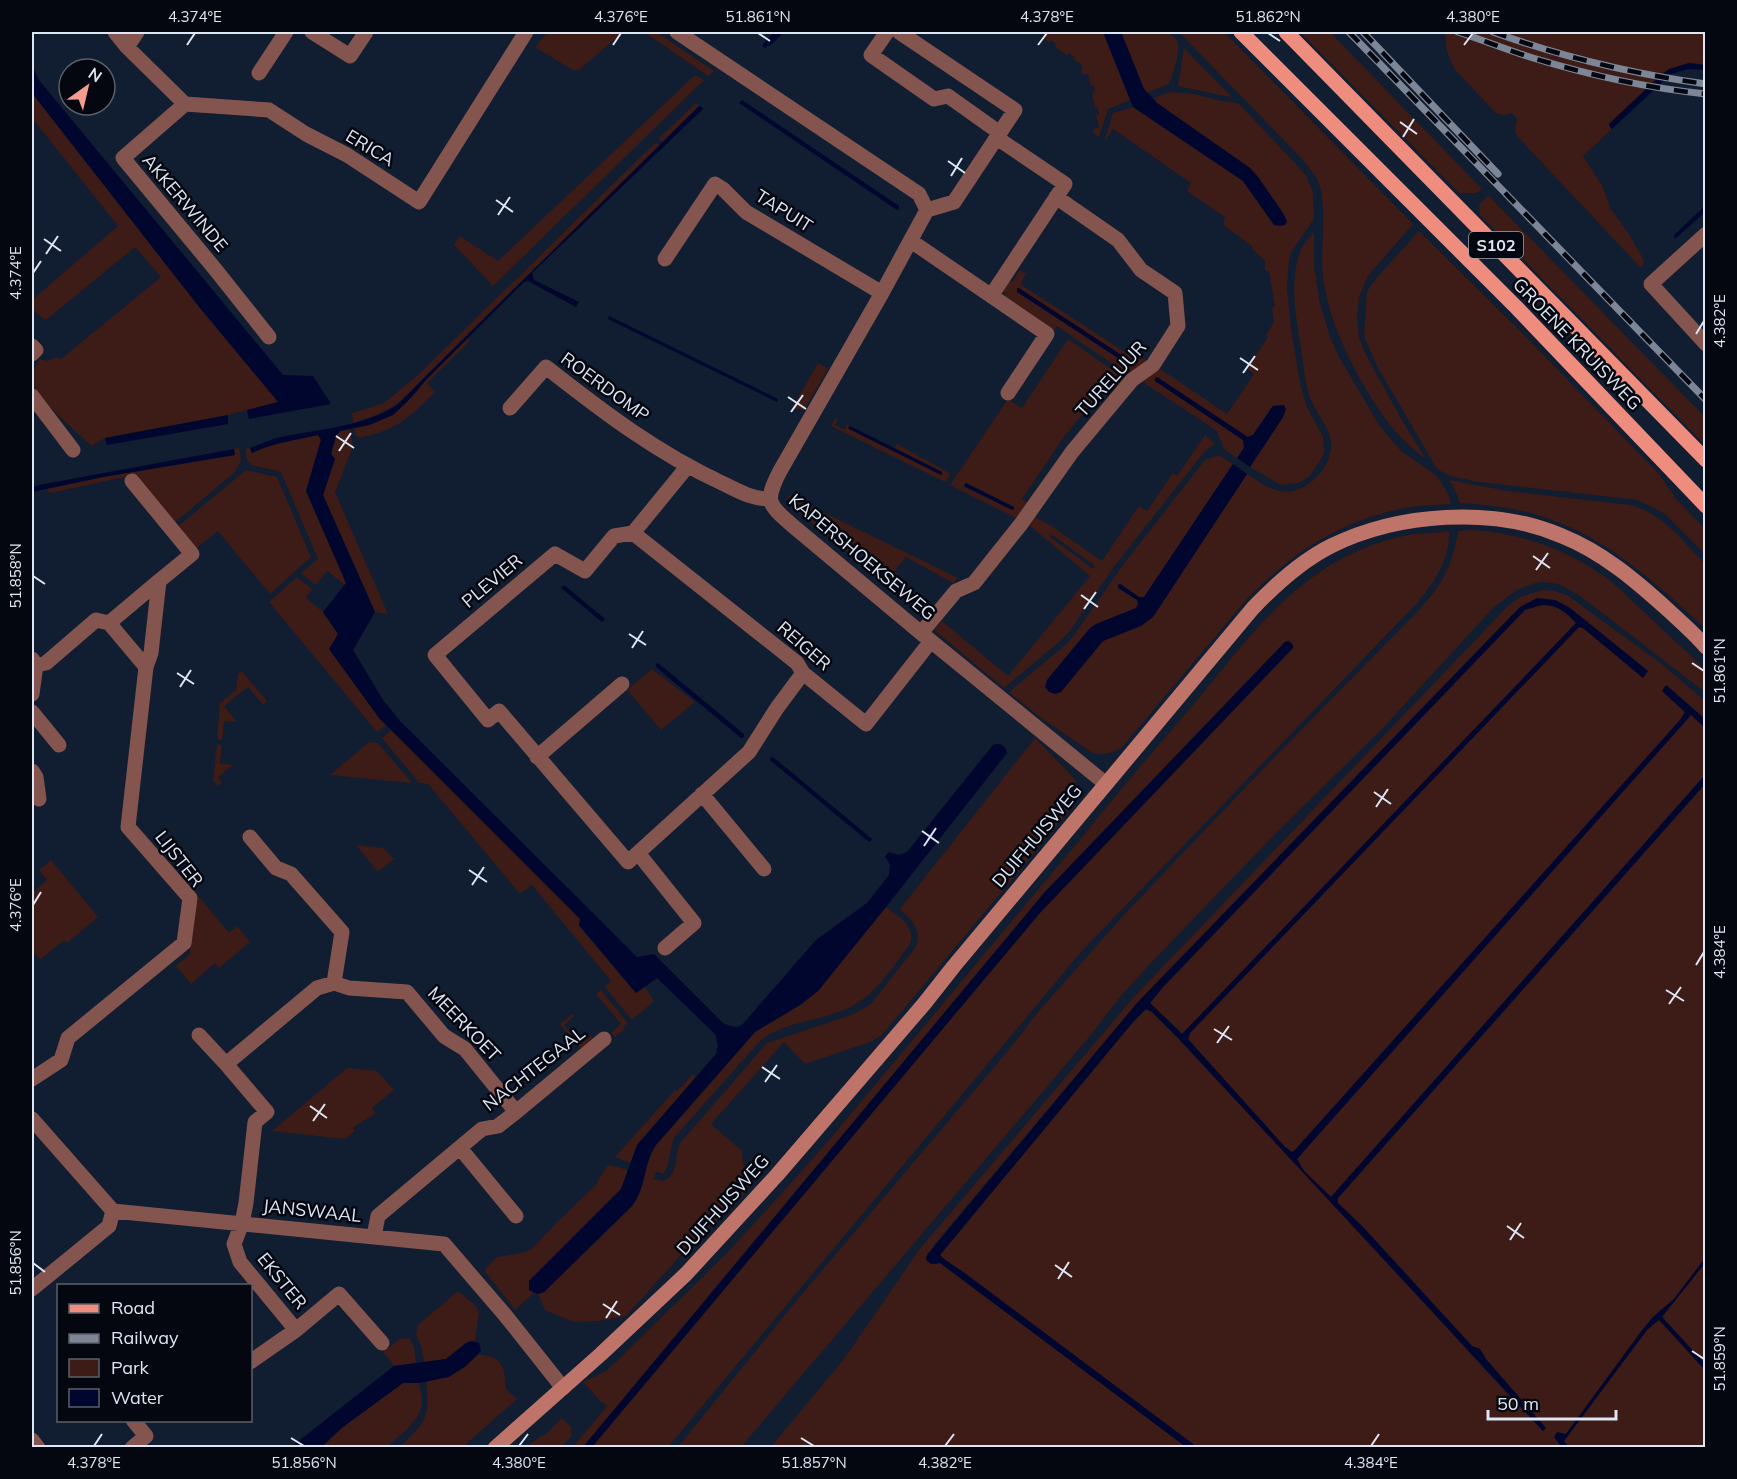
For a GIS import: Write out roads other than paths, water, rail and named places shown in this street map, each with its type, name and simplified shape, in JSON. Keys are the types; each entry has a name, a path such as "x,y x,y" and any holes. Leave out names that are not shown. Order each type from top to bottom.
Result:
{"main road":[{"name":"GROENE KRUISWEG","path":"1241,32 1517,308 1706,506"},
{"name":"GROENE KRUISWEG","path":"1286,32 1706,460"},
{"name":"DUIFHUISWEG","path":"495,1448 686,1274 758,1196 924,1005 1253,608 1293,570 1329,547 1372,530 1408,521 1455,517 1529,524 1578,543 1616,566 1644,588 1702,642"}],"street":[{"path":"115,32 185,104"},
{"path":"127,46 137,32"},
{"path":"260,73 286,32"},
{"path":"312,32 350,56 366,32"},
{"name":"ERICA","path":"185,104 269,110 306,134 347,154 420,202 526,32"},
{"path":"677,32 919,194 927,210 954,202 1015,110 899,32"},
{"path":"887,32 871,55 934,99 948,96 1065,184 991,296"},
{"name":"AKKERWINDE","path":"185,104 123,158 269,337"},
{"name":"TAPUIT","path":"665,259 715,184 746,212 882,292"},
{"name":"TURELUUR","path":"926,637 956,591 974,583 1021,524 1072,452 1132,380 1153,365 1178,327 1175,293 1141,270 1118,240 1056,197"},
{"name":"KAPERSHOEKSEWEG","path":"927,210 773,484 770,499 772,506 792,526 1106,784"},
{"path":"1706,234 1651,284 1706,344"},
{"path":"911,241 1047,334 1008,393"},
{"path":"32,346 36,350 32,354"},
{"name":"ROERDOMP","path":"510,408 546,367 609,417 687,467"},
{"path":"32,396 74,450"},
{"path":"687,467 756,499 770,499"},
{"name":"PLEVIER","path":"638,853 628,862 499,711 488,720 435,655 555,554 585,571 614,536 633,533 687,467"},
{"path":"109,623 192,554 132,481"},
{"name":"REIGER","path":"633,533 797,663 802,673 866,724 926,637"},
{"name":"LIJSTER","path":"32,1079 61,1060 68,1038 184,943 190,898 128,827 146,667 151,653 159,581"},
{"path":"32,694 34,662 46,663 96,620 109,623 146,667"},
{"path":"665,948 694,923 638,853 749,752 802,673"},
{"path":"537,757 622,684"},
{"path":"32,712 59,745"},
{"path":"32,771 36,777 39,799"},
{"path":"702,794 764,869"},
{"path":"226,1064 317,988 334,983 342,932 291,874 276,868 250,837"},
{"name":"MEERKOET","path":"334,983 349,988 407,992 444,1036 465,1049 516,1112"},
{"path":"199,1035 267,1112 255,1122 242,1223"},
{"name":"NACHTEGAAL","path":"374,1236 378,1216 482,1129 498,1126 604,1039"},
{"path":"32,1119 113,1211 109,1226 32,1289"},
{"path":"460,1148 516,1216"},
{"name":"JANSWAAL","path":"113,1211 444,1244 563,1388"},
{"name":"EKSTER","path":"242,1223 234,1244 240,1262 296,1330"},
{"name":"EKSTER","path":"252,1361 296,1330 339,1294 382,1342"},
{"path":"132,1448 146,1436 135,1422"},
{"path":"32,1440 38,1448"}],"water":[{"path":"774,32 784,32 770,46 765,48 762,46"},
{"path":"1103,32 1121,32 1144,89 1157,103 1250,168 1283,213 1287,221 1285,225 1274,225 1243,181 1133,107"},
{"path":"1689,63 1705,65 1705,70 1688,69 1671,74 1612,129 1610,127 1609,124 1662,74 1669,69"},
{"path":"32,64 38,79 57,102 57,117 69,117 283,375 313,376 331,404 249,419 247,410 278,402 200,308 32,93"},
{"path":"742,100 899,206 899,209 897,210 739,103"},
{"path":"699,106 703,109 532,273 534,280 579,302 576,307 528,281 524,282 393,415 369,425 340,431 336,436 331,454 335,459 323,495 375,612 353,650 383,700 401,722 637,957 654,954 724,1024 736,1027 742,1025 816,940 867,903 889,875 890,865 885,856 889,852 899,855 907,852 993,745 1002,745 1007,753 818,991 800,1005 755,1032 656,1145 640,1191 632,1206 544,1292 538,1294 529,1290 529,1281 621,1189 637,1145 716,1054 718,1045 715,1034 657,978 636,993 579,925 580,919 379,718 329,649 338,634 323,612 346,583 306,491 321,440 318,435 276,444 252,453 250,448 276,438 369,419 397,405"},
{"path":"1705,206 1705,212 1675,239 1674,235"},
{"path":"1017,288 1126,358 1126,361 1124,362 1017,292"},
{"path":"609,316 778,399 778,401 608,319"},
{"path":"1157,377 1248,437 1253,435 1273,406 1284,405 1286,409 1250,467 1237,458 1244,448 1243,440 1155,381"},
{"path":"228,415 228,424 107,445 105,438"},
{"path":"850,426 942,472 942,474 849,429"},
{"path":"234,449 235,455 103,477 32,492 32,487 44,484"},
{"path":"1233,464 1247,474 1153,617 1141,626 1103,641 1061,692 1055,694 1049,692 1045,687 1047,680 1090,628 1136,608 1137,600 1118,588 1118,585 1120,584 1139,597 1144,597"},
{"path":"966,483 1014,507 1014,509 964,486"},
{"path":"564,585 605,619 602,622 561,588"},
{"path":"1537,598 1555,600 1570,608 1648,671 1643,678 1579,627 1190,1033 1188,1039 1285,1147 1294,1151 1680,720 1685,712 1662,691 1666,685 1705,719 1704,727 1691,715 1297,1159 1304,1171 1331,1197 1705,775 1705,784 1338,1198 1338,1203 1363,1227 1472,1346 1480,1349 1486,1359 1546,1428 1543,1431 1177,1037 1146,1009 940,1255 1197,1447 1186,1447 940,1263 931,1264 926,1260 927,1255 1137,1003 1519,608","holes":["1542,605 1553,606 1561,610 1576,623 1182,1034 1150,1003 1163,987 1525,610"]},
{"path":"1289,641 1293,648 1039,914 592,1447 583,1447 1044,893 1285,642"},
{"path":"658,663 744,734 744,737 741,738 656,667"},
{"path":"773,757 872,839 871,841 869,842 770,760"},
{"path":"1705,1258 1705,1263 1662,1317 1705,1364 1705,1370 1659,1320 1647,1330 1564,1441 1569,1447 1562,1447 1554,1437 1557,1432 1566,1434 1640,1333 1653,1317 1674,1299"},
{"path":"471,1341 479,1343 481,1351 466,1366 449,1377 419,1383 403,1383 343,1427 321,1447 291,1447 394,1366 446,1359"}],"railway":[{"path":"1349,32 1706,400"},
{"path":"1363,32 1498,174"},
{"path":"1458,32 1575,70 1618,80 1706,94"},
{"path":"1493,32 1598,64 1706,84"}]}
